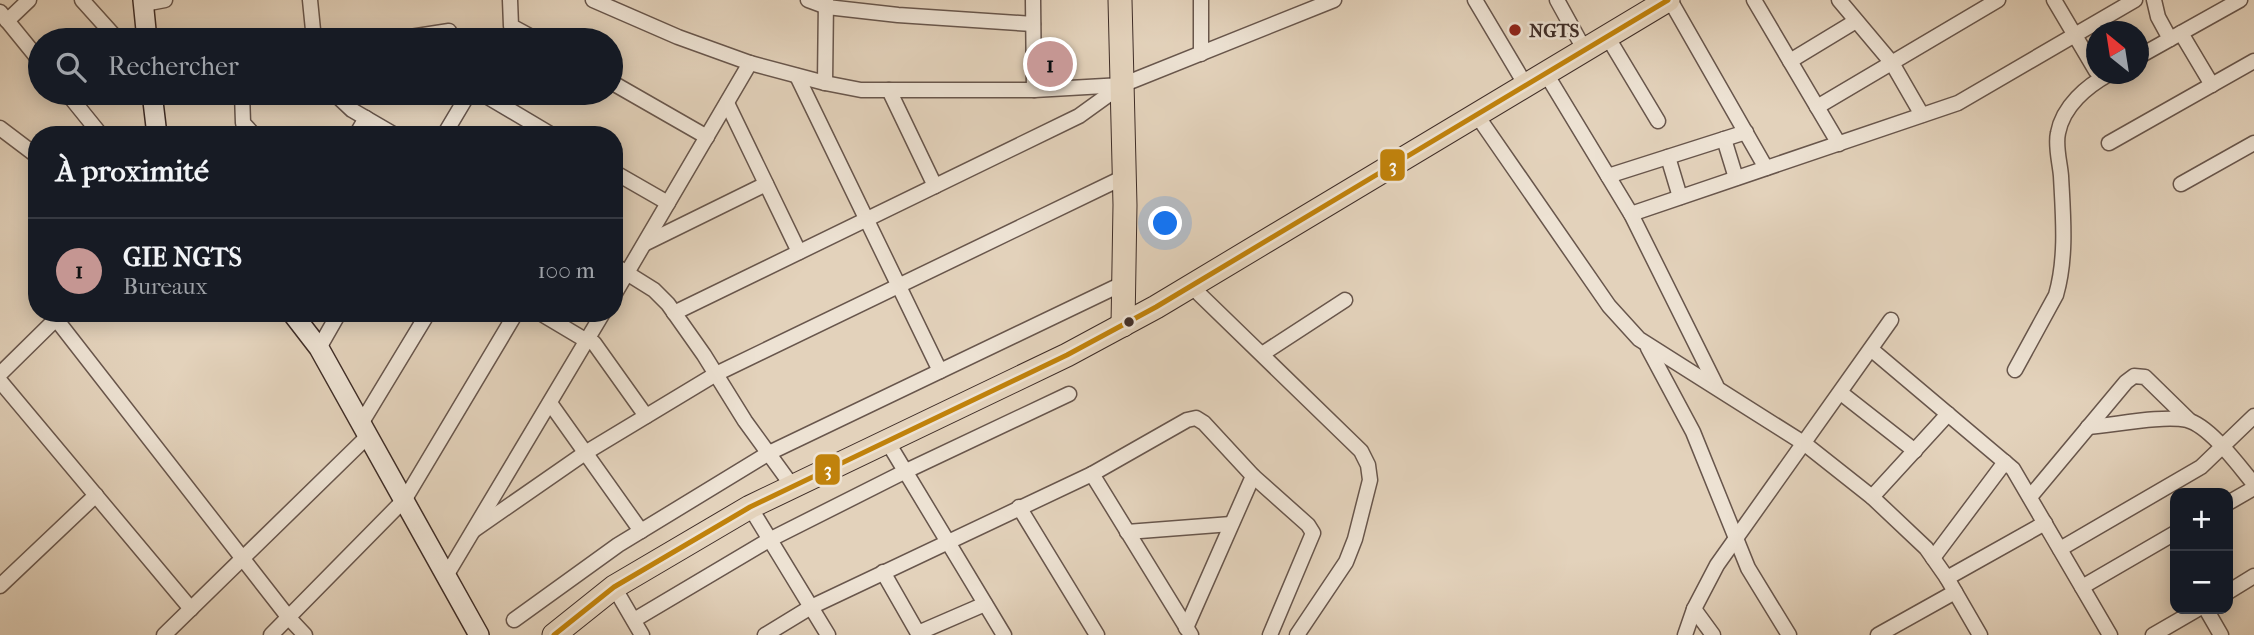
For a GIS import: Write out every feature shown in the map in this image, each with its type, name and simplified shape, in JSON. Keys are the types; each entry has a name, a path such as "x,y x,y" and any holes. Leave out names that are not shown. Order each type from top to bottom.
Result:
{"main road":[{"path":"1120,0 1124,177 1123,325"},
{"path":"554,635 614,587 750,507 1067,355 1123,325 1669,0"}],"street":[{"path":"28,46 4,16 29,0"},
{"path":"82,0 107,28"},
{"path":"146,28 144,2 165,0"},
{"path":"310,0 313,28"},
{"path":"510,0 512,26 516,28"},
{"path":"593,0 678,37 750,62 861,90 1034,90 1122,85"},
{"path":"807,0 826,4 897,7 1033,24"},
{"path":"1033,0 1034,90"},
{"path":"1201,0 1201,54"},
{"path":"674,313 1079,116 1122,85 1334,0"},
{"path":"1475,0 1525,84"},
{"path":"1557,0 1584,49"},
{"path":"1669,0 1766,168"},
{"path":"1754,0 1839,144"},
{"path":"1839,0 1892,63 1922,116"},
{"path":"1817,107 1998,0"},
{"path":"2053,0 2086,52"},
{"path":"1631,214 1958,103 2135,0"},
{"path":"2154,0 2158,17 2176,36 2211,85"},
{"path":"2149,51 2240,0"},
{"path":"825,83 826,4"},
{"path":"1790,61 1856,21"},
{"path":"1607,36 1658,121"},
{"path":"2109,143 2254,61"},
{"path":"623,267 645,243 750,62"},
{"path":"1545,72 1631,214 1716,385"},
{"path":"797,76 940,371"},
{"path":"2015,370 2060,283 2064,216 2057,135 2074,100 2091,84"},
{"path":"623,89 707,137"},
{"path":"889,90 935,186"},
{"path":"727,103 799,252"},
{"path":"76,105 94,126"},
{"path":"153,105 156,126"},
{"path":"242,105 243,123 246,126"},
{"path":"347,105 380,126"},
{"path":"449,126 462,105"},
{"path":"501,105 537,126"},
{"path":"1476,114 1609,306 1646,344 1690,373 1716,385 1805,444 1872,497 1926,548 1980,635"},
{"path":"361,126 366,118"},
{"path":"0,128 28,149"},
{"path":"1608,176 1746,132"},
{"path":"1724,139 1736,178"},
{"path":"2181,184 2254,143"},
{"path":"1668,157 1680,197"},
{"path":"623,177 668,203"},
{"path":"474,530 585,453 716,374 1124,177"},
{"path":"645,243 766,184"},
{"path":"623,270 654,290 674,313 793,487"},
{"path":"514,620 641,531 769,453 1124,283"},
{"path":"1190,285 1361,451 1370,474 1361,521 1346,562 1297,635"},
{"path":"1262,354 1345,300"},
{"path":"1685,635 1694,609 1717,565 1891,320"},
{"path":"53,322 1,374 96,495 191,608"},
{"path":"64,322 289,618 305,635"},
{"path":"299,322 319,348 366,429 479,635"},
{"path":"319,348 334,322"},
{"path":"164,635 243,558 366,429 423,322"},
{"path":"271,635 405,499 511,322"},
{"path":"555,322 594,343 646,416"},
{"path":"446,576 598,322"},
{"path":"1646,344 1693,432 1748,568 1789,635"},
{"path":"1872,350 2013,468 2110,635"},
{"path":"2030,497 2126,382 2139,375 2145,377 2189,421 2223,446 2254,486 2233,500"},
{"path":"1841,393 1914,451"},
{"path":"634,620 769,540 1069,394"},
{"path":"550,403 641,531"},
{"path":"1872,497 1948,414"},
{"path":"2060,549 2201,467 2254,416"},
{"path":"765,635 811,607 1092,474 1187,420 1196,418 1308,525 1313,533 1270,635"},
{"path":"2088,427 2166,419 2189,421"},
{"path":"887,441 1004,635"},
{"path":"1933,558 2005,462"},
{"path":"1092,474 1189,631"},
{"path":"1189,631 1253,475"},
{"path":"0,586 96,495"},
{"path":"750,507 828,635"},
{"path":"1019,507 1097,635"},
{"path":"1947,578 2045,523"},
{"path":"1127,532 1231,524"},
{"path":"2082,587 2170,536"},
{"path":"883,572 918,634 985,604"},
{"path":"2233,589 2254,576"},
{"path":"614,587 642,635"},
{"path":"1878,635 1955,592"},
{"path":"1694,609 1713,635"},
{"path":"2153,635 2189,614"},
{"path":"2209,614 2221,635"}],"transit line":[{"name":"3","path":"554,635 614,587 750,507 1067,355 1156,307 1668,0"}],"place":[{"name":"NGTS","path":"1515,30"},
{"name":"GIE NGTS","path":"1050,64"}]}
